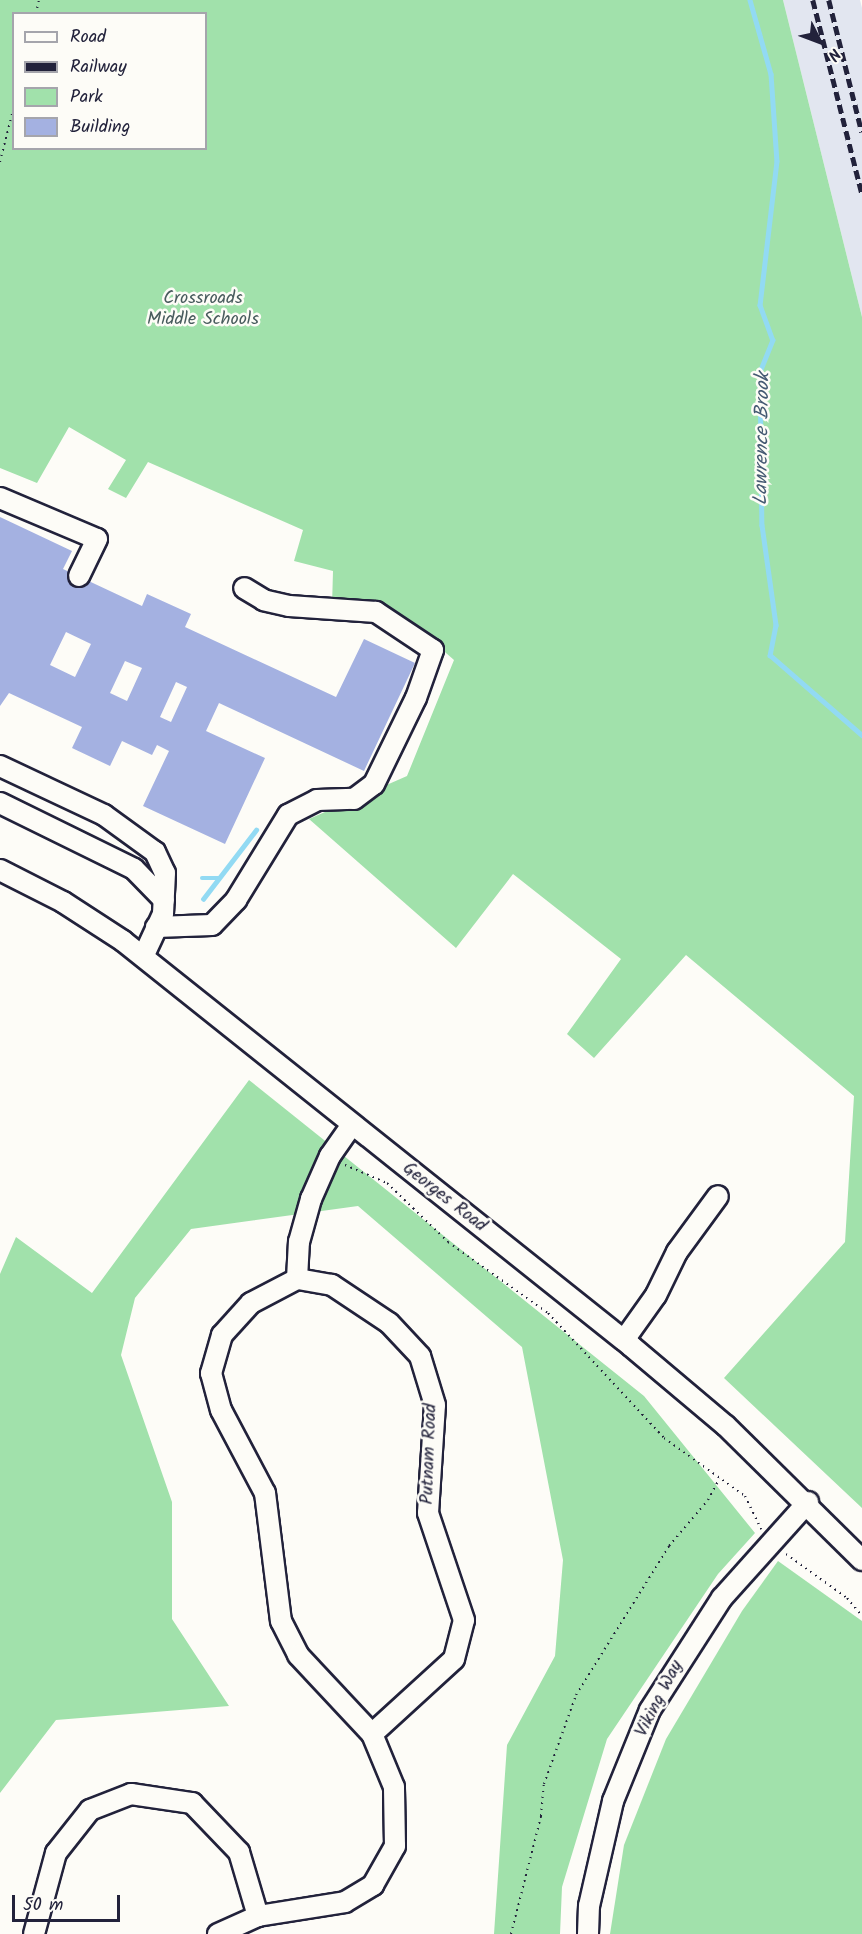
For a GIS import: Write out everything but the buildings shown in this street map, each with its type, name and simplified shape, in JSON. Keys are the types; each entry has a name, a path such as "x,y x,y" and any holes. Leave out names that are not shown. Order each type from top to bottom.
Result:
{"street":[{"path":"0,498 97,539 79,576"},
{"path":"156,927 212,925 236,900 288,815 317,800 354,799 374,784 416,698 433,650 376,612 289,606 264,600 244,588"},
{"path":"0,766 104,815 140,837 155,852 165,873 164,900 156,927 143,957"},
{"path":"0,802 134,869 164,900"},
{"name":"Georges Road","path":"0,870 63,902 143,957 624,1340 808,1502 862,1560"},
{"path":"218,1934 258,1916 345,1902 373,1885 395,1846 394,1787 372,1734 298,1654 281,1621 265,1493 220,1410 211,1373 222,1335 251,1303 297,1279 299,1242 311,1199 330,1156 352,1125"},
{"path":"624,1340 656,1295 677,1252 718,1196"},
{"name":"Putnam Road","path":"297,1279 332,1285 389,1323 420,1356 435,1405 428,1512 464,1620 454,1659 372,1734"},
{"name":"Viking Way","path":"588,1934 589,1906 613,1801 651,1710 722,1598 808,1502"},
{"path":"34,1934 56,1853 90,1810 131,1794 192,1803 224,1833 239,1852 258,1916"}],"path":[{"path":"0,162 12,114"},
{"path":"343,1164 387,1183 448,1242 548,1313 634,1409 719,1479 745,1496 763,1534"},
{"path":"511,1934 541,1816 544,1784 576,1695 669,1546 708,1500 719,1479"},
{"path":"780,1550 847,1598 862,1616"}],"shaded area":[{"path":"783,0 860,0 862,8 862,317"}],"green space":[{"name":"Crossroads Middle Schools","path":"0,0 783,0 862,317 862,1508 724,1378 845,1242 854,1096 686,955 594,1058 567,1034 621,959 513,874 456,948 309,819 407,776 454,660 413,624 332,606 333,571 294,561 303,530 148,462 126,498 108,489 126,460 69,427 37,483 0,468"},
{"path":"249,1080 644,1396 755,1533 718,1574 607,1739 562,1887 560,1934 494,1934 507,1745 555,1656 563,1560 522,1347 358,1206 191,1229 135,1298 121,1355 172,1502 172,1619 229,1706 56,1720 0,1793 0,1274 16,1237 92,1293"},
{"path":"778,1561 862,1621 862,1934 610,1934 624,1845 666,1739 742,1611"}],"waterway":[{"name":"Lawrence Brook","path":"750,0 771,74 777,161 760,305 773,340 760,372 762,525 776,625 770,655 862,735"},
{"path":"203,899 256,830"},
{"path":"202,878 219,878"}],"railway":[{"path":"813,0 862,193"},
{"path":"829,0 862,132"}]}
